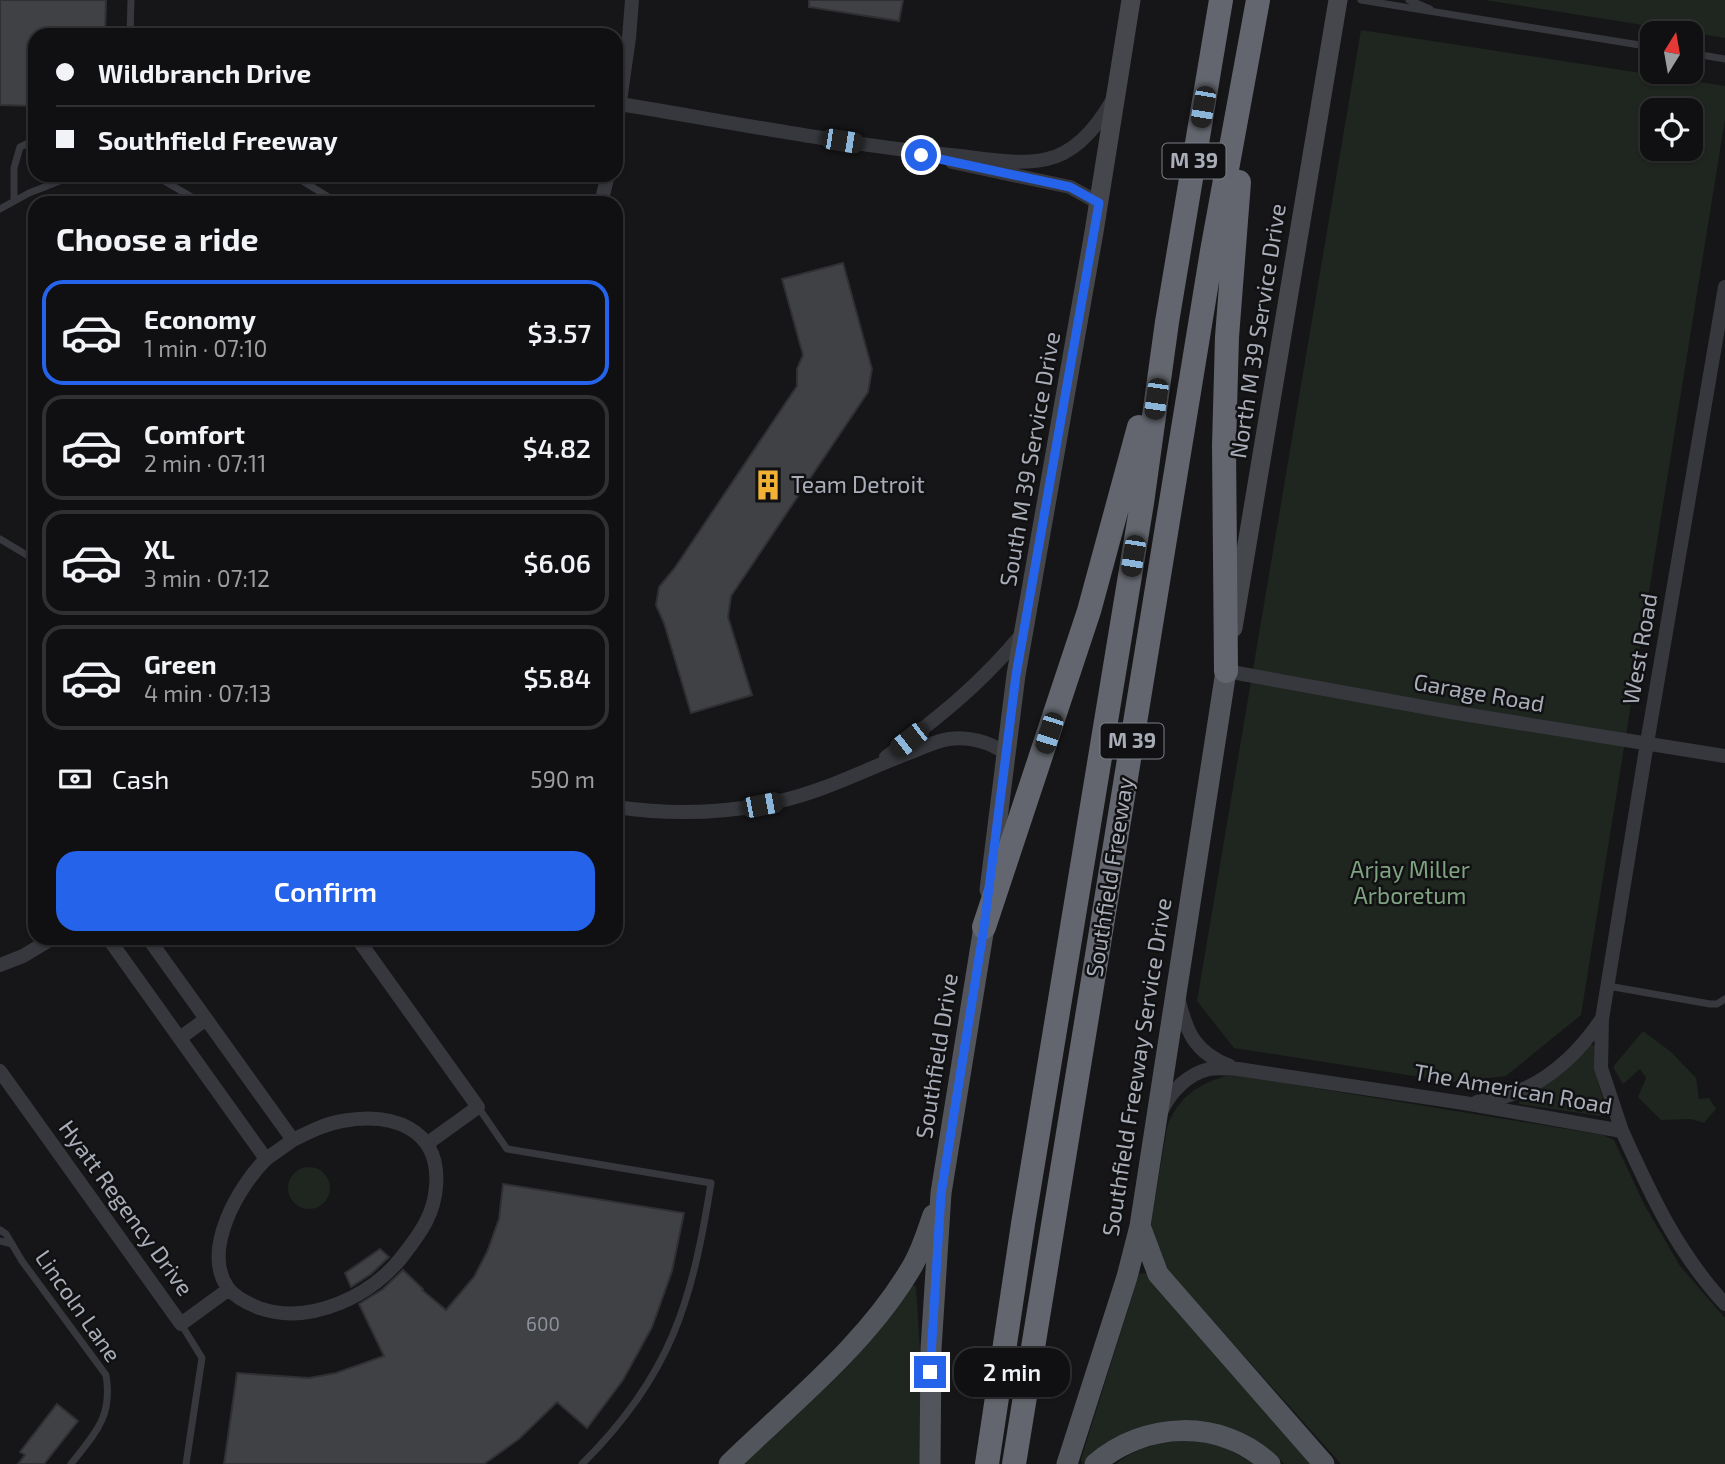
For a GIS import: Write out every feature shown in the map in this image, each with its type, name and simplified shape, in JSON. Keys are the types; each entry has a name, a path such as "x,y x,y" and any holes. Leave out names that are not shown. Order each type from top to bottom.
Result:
{"highway":[{"name":"Southfield Freeway","path":"987,1464 1142,503 1167,322 1221,0"},
{"name":"Southfield Freeway","path":"1014,1464 1205,292 1257,9"},
{"path":"1226,671 1224,445 1227,337 1232,258 1257,9"},
{"path":"984,927 1096,587 1167,322"}],"main road":[{"name":"South M 39 Service Drive","path":"984,927 1005,753 1024,632 1099,203 1131,0"},
{"name":"North M 39 Service Drive","path":"1226,671 1338,0"},
{"name":"Southfield Freeway Service Drive","path":"1067,1464 1127,1277 1140,1226 1226,671"},
{"name":"Southfield Drive","path":"941,1194 984,927"},
{"path":"729,1464 838,1359 879,1315 921,1250 941,1194"},
{"path":"930,1464 931,1349 941,1194"},
{"path":"1140,1226 1158,1274 1324,1464"},
{"path":"1095,1464 1124,1444 1171,1430 1195,1430 1224,1436 1246,1446 1270,1464"}],"street":[{"path":"623,78 632,0"},
{"path":"896,150 1027,162 1047,159 1066,151 1091,130 1100,121 1116,93"},
{"path":"623,104 896,150 1070,187 1099,203"},
{"name":"West Road","path":"1622,1131 1601,1068 1602,1019 1725,287"},
{"path":"874,766 969,692 1024,632"},
{"name":"Garage Road","path":"1226,671 1451,712 1725,756"},
{"path":"623,808 676,813 744,808 814,792 947,739 977,741 1005,753"},
{"path":"0,965 41,945"},
{"path":"113,945 267,1159"},
{"path":"153,945 293,1140"},
{"path":"362,945 478,1107 428,1143"},
{"name":"The American Road","path":"1177,991 1185,1024 1199,1049 1212,1060 1238,1069"},
{"path":"180,1038 206,1019"},
{"name":"West Road","path":"1464,1103 1499,1098 1531,1087 1569,1060 1602,1019"},
{"name":"The American Road","path":"1156,1123 1168,1097 1191,1077 1209,1069 1238,1069 1464,1103 1622,1131 1648,1188 1682,1251 1725,1304"},
{"name":"Hyatt Regency Drive","path":"0,1071 181,1324 229,1289"},
{"name":"Hyatt Regency Drive","path":"382,1119 402,1124 416,1131 428,1143 435,1161 437,1183 435,1202 428,1221 397,1265 356,1296 323,1308 286,1313 248,1304 229,1289 223,1276 220,1257 222,1234 237,1195 267,1159 293,1140 323,1125 342,1121 382,1119"}],"lane":[{"path":"130,28 131,0"},
{"path":"1361,0 1640,45"},
{"path":"1409,0 1454,16"},
{"path":"1703,55 1725,59"},
{"path":"5,203 20,147 28,143"},
{"path":"5,203 58,182"},
{"path":"166,182 190,196"},
{"path":"304,182 327,196"},
{"path":"0,539 28,556"},
{"path":"1608,986 1710,1004 1724,1000"},
{"path":"478,1107 507,1149 712,1183 689,1295 666,1353 624,1419 582,1464"},
{"name":"Lincoln Lane","path":"0,1230 6,1234 106,1376 109,1398 103,1421 71,1464"},
{"name":"Lincoln Lane","path":"0,1241 12,1244"},
{"path":"181,1324 202,1358 186,1464"}],"green space":[{"path":"1485,0 1725,0 1725,38 1703,35 1703,21 1640,21 1640,25"},
{"name":"Arjay Miller Arboretum","path":"1361,30 1640,73 1640,84 1703,83 1725,86 1725,119 1581,1015 1506,1076 1452,1082 1234,1048 1197,1001"},
{"path":"1643,1031 1671,1052 1696,1078 1699,1099 1709,1098 1716,1109 1704,1123 1691,1119 1661,1120 1638,1097 1646,1078 1640,1069 1623,1084 1613,1067"},
{"path":"1589,1044 1595,1046 1597,1078 1607,1109 1600,1116 1519,1104 1520,1096 1558,1075"},
{"path":"1226,1076 1241,1076 1603,1135 1614,1140 1644,1204 1680,1266 1725,1318 1725,1464 1341,1464 1167,1270 1150,1229 1171,1117 1183,1100 1197,1088"},
{"path":"309,1167 324,1173 330,1188 324,1203 309,1209 294,1203 288,1188 294,1173"},
{"path":"1139,1274 1148,1274 1319,1464 1284,1464 1276,1455 1239,1432 1204,1423 1082,1464 1081,1459"},
{"path":"911,1285 916,1286 922,1383 922,1464 737,1464"},
{"path":"1196,1440 1220,1445 1255,1464 1116,1464 1134,1452 1154,1445"}],"building":[{"path":"0,0 106,0 105,28 28,28 28,106 0,105"},
{"path":"809,0 903,0 899,21 809,7"},
{"name":"Team Detroit","path":"843,263 872,369 868,392 731,596 728,617 752,695 691,713 656,605 659,587 674,569 797,386 797,369 803,355 782,279"},
{"path":"503,1184 684,1213 672,1271 652,1327 623,1380 587,1428 557,1402 519,1439 484,1464 224,1464 237,1373 309,1378 336,1373 384,1356 359,1304 383,1289 403,1270 446,1310 474,1277 487,1252 499,1219"},
{"path":"380,1249 389,1257 371,1274 351,1287 345,1273"},
{"path":"57,1404 78,1421 44,1464 18,1464 25,1455 20,1452"}],"place":[{"name":"Team Detroit","path":"768,485"}],"route":[{"path":"921,155 1070,187 1099,203 1016,675 984,927 941,1194 930,1372"}]}
